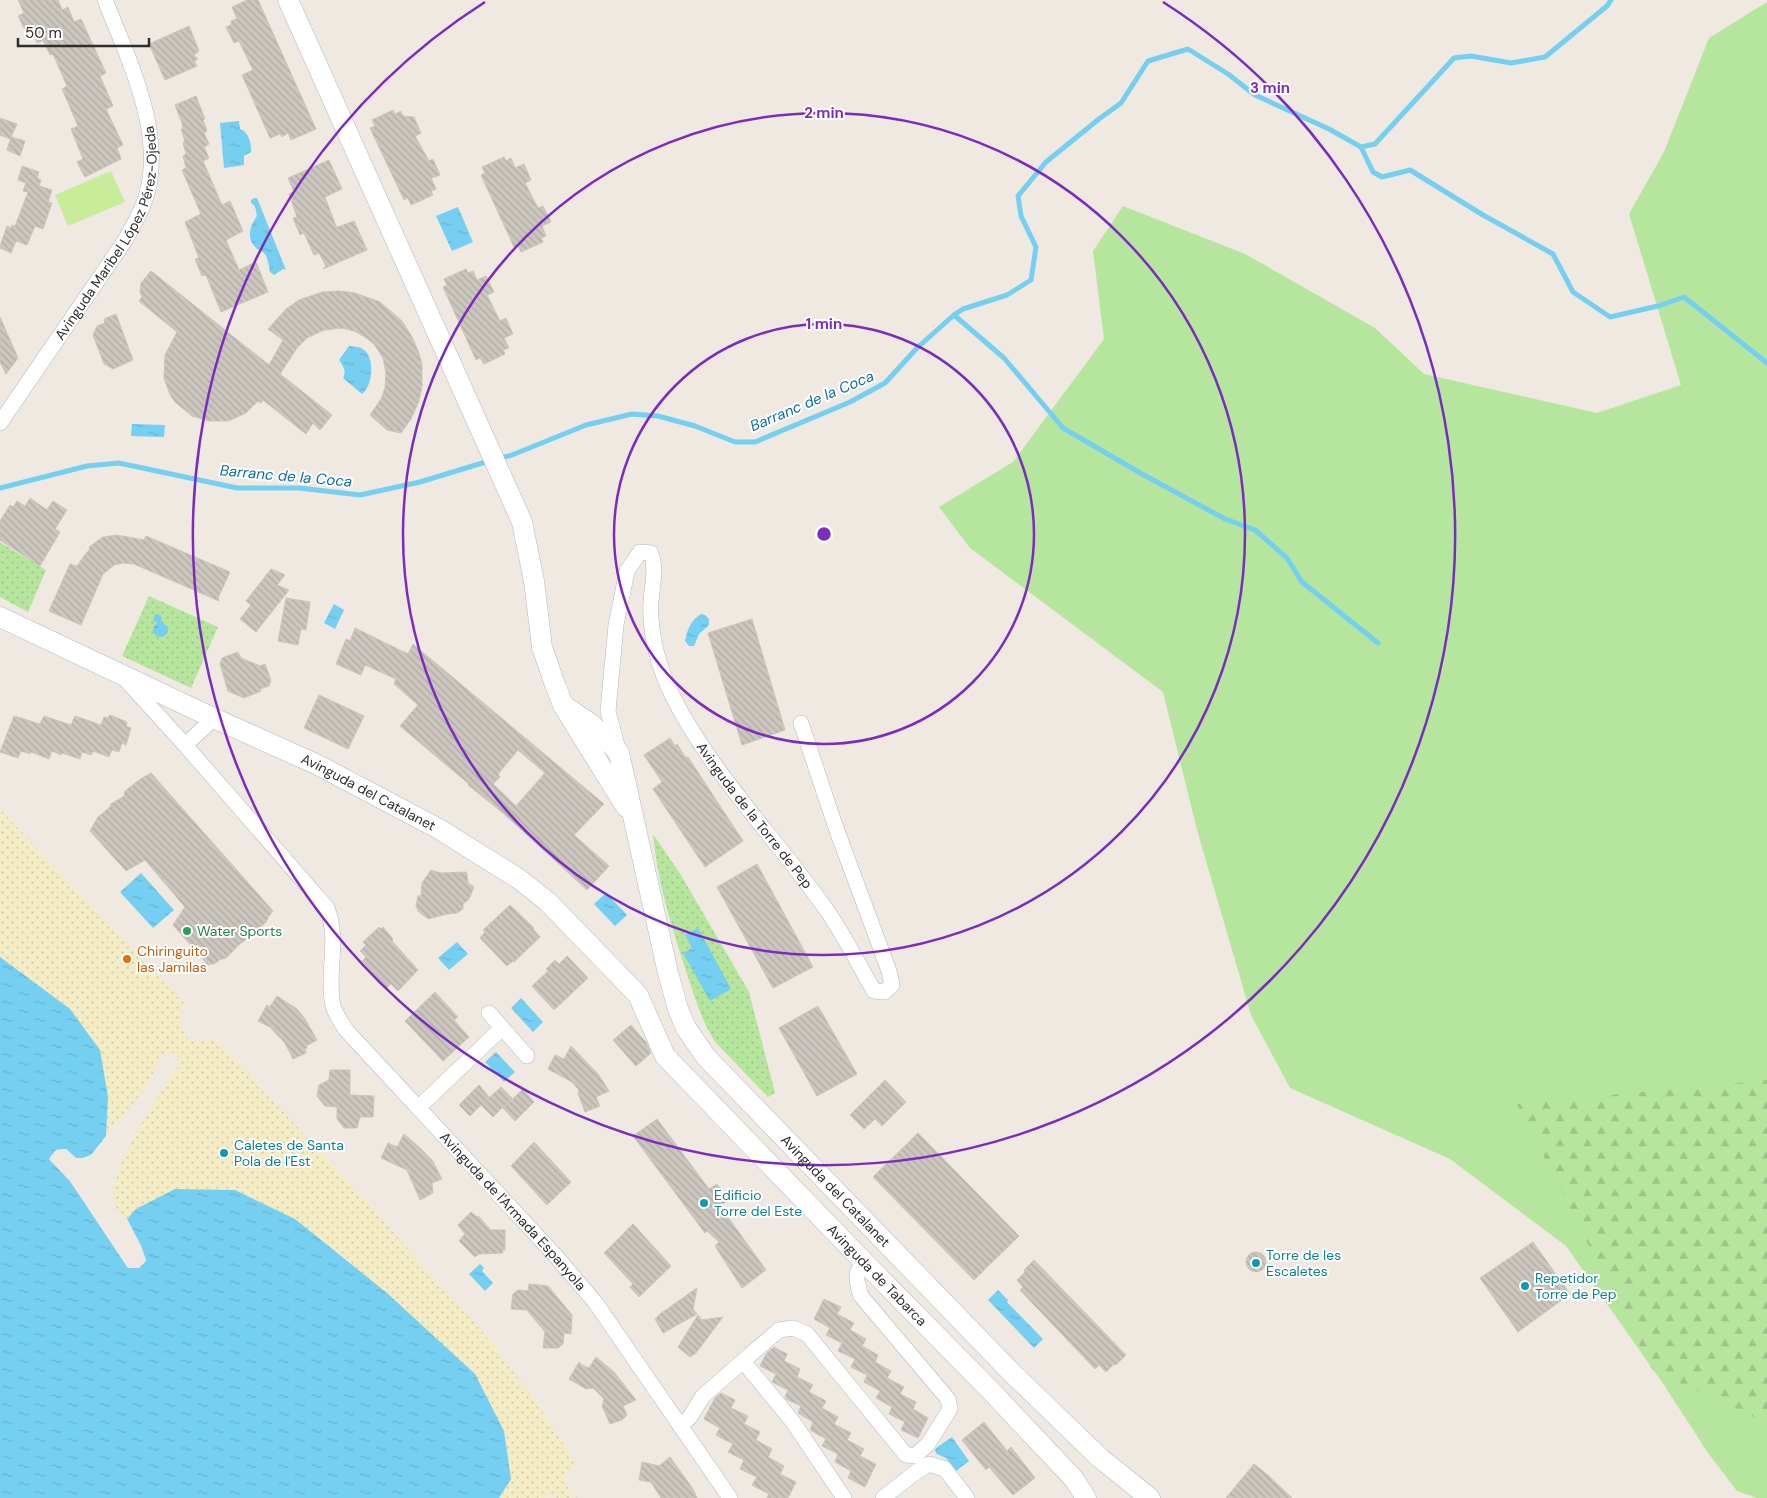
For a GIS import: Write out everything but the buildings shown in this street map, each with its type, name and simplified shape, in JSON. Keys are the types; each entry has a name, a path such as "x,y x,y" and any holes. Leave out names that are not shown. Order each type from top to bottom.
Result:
{"main road":[{"path":"288,0 322,77"},
{"path":"303,0 322,77"},
{"name":"Avinguda del Catalanet","path":"322,77 392,229 470,409 522,522 534,581 542,648 563,705 632,817"},
{"name":"Avinguda del Catalanet","path":"0,617 208,716 325,768 439,829 519,879 548,902 638,995 665,1056"},
{"path":"563,705 591,724 620,753"},
{"name":"Avinguda del Catalanet","path":"620,753 632,817 678,1009 686,1028 706,1057 1012,1373 1100,1458 1150,1498"},
{"name":"Avinguda de Tabarca","path":"665,1056 992,1392 1074,1479 1086,1498"}],"street":[{"name":"Avinguda Maribel López Pérez-Ojeda","path":"0,423 124,242 138,218 146,198 152,167 150,134 142,98 104,0"},
{"name":"Avinguda de la Torre de Pep","path":"620,753 608,711 616,625 627,572 640,552 651,553 655,564 651,622 655,648 672,696 706,754 829,914 874,991 884,992 892,985 889,971 836,828 801,723"},
{"path":"120,674 185,745 207,725 208,716"},
{"path":"166,723 185,704"},
{"name":"Avinguda de l'Armada Espanyola","path":"185,745 327,908 334,948 330,978 334,1008 346,1030 554,1254 595,1302 730,1498"},
{"path":"489,1014 527,1056"},
{"path":"418,1108 502,1028"},
{"path":"680,1426 690,1417 703,1396 743,1361 780,1330 793,1328 807,1334 906,1455 915,1456 928,1444 950,1409 948,1399 862,1296 856,1279 858,1269 864,1262"},
{"path":"743,1361 793,1422 844,1498"},
{"path":"883,1498 929,1464 945,1469 967,1498"}],"green space":[{"path":"1767,2 1767,1498 1757,1498 1737,1491 1708,1453 1664,1385 1566,1246 1450,1159 1290,1088 1251,1015 1197,830 1163,692 970,548 939,507 1013,462 1104,339 1093,251 1123,206 1245,254 1375,328 1424,374 1597,413 1681,385 1629,214 1664,152 1709,38"},
{"path":"111,171 125,202 68,226 55,195"},
{"path":"0,542 46,570 28,612 0,597"},
{"path":"149,596 218,627 191,688 122,656"},
{"path":"653,834 681,875 749,992 775,1093 768,1097 716,1043 701,1015 665,900"},
{"path":"1767,1080 1767,1423 1652,1370 1517,1104"}],"sand":[{"name":"Caletes de Santa Pola de l'Est","path":"0,809 184,1003 180,1014 180,1022 189,1040 200,1042 215,1037 487,1337 534,1399 576,1463 567,1473 566,1484 570,1491 578,1498 556,1498 549,1494 544,1498 499,1498 511,1479 136,1209 127,1219 116,1208 113,1195 125,1156 148,1113 180,1064 179,1058 171,1052 164,1054 139,1097 106,1136 108,1097 70,1009 0,957"}],"water":[{"path":"239,121 240,129 249,138 251,152 244,156 244,165 224,168 220,123"},
{"path":"257,198 286,270 283,269 274,275 270,272 265,255 251,241 252,224 257,216 255,206 251,203 251,200"},
{"path":"458,207 473,242 452,251 436,216"},
{"path":"349,346 359,347 368,354 370,359 370,379 366,390 362,394 343,378 345,371 339,360"},
{"path":"132,424 165,425 164,437 131,436"},
{"path":"334,604 344,610 335,629 324,623"},
{"path":"155,614 161,615 161,622 168,627 168,632 163,637 156,636 154,633 153,628 157,623 153,620"},
{"path":"701,614 709,619 709,625 699,634 694,646 689,646 685,641 688,629 692,622"},
{"path":"141,873 174,910 153,928 120,892"},
{"path":"606,893 627,915 615,926 594,904"},
{"path":"698,928 731,989 710,1001 683,953 692,948 685,935"},
{"path":"457,942 468,954 449,970 438,958"},
{"path":"0,957 70,1009 100,1050 108,1097 106,1136 91,1155 76,1158 66,1149 56,1150 49,1159 70,1181 128,1268 139,1268 146,1260 127,1219 136,1209 175,1189 235,1190 295,1219 387,1293 475,1374 504,1431 511,1479 499,1498 0,1498"},
{"path":"521,998 543,1022 533,1032 511,1008"},
{"path":"496,1052 515,1072 504,1082 485,1062"},
{"path":"480,1264 484,1268 482,1271 493,1283 485,1291 469,1274"},
{"path":"998,1290 1043,1339 1034,1348 988,1300"},
{"path":"952,1437 969,1461 956,1471 946,1458 935,1451 936,1448"}],"pier":[{"path":"109,1133 92,1157 84,1161 75,1160 65,1152 57,1152 52,1159 72,1179 130,1266 138,1266 143,1260 139,1247 124,1220 125,1218 127,1219 141,1246 146,1261 139,1268 128,1268 70,1181 49,1159 56,1150 66,1149 76,1158 91,1155"}],"waterway":[{"name":"Barranc de la Coca","path":"497,459 512,455 586,425 632,414 658,416 695,426 735,442 755,442 850,402 885,383 918,347 954,315 963,309 1007,295 1031,280 1036,247 1021,216 1018,196 1046,162 1121,103 1148,61 1188,49 1228,74 1255,95 1329,129 1361,147 1375,144 1454,58 1471,56 1511,63 1545,57 1607,6 1611,0"},
{"path":"1361,147 1373,172 1382,177 1410,170 1483,215 1553,254 1573,292 1610,317 1658,306 1684,297 1767,363"},
{"path":"954,315 1004,358 1063,428 1225,519 1255,530 1287,558 1302,582 1378,643"},
{"name":"Barranc de la Coca","path":"0,488 87,466 119,463 237,488 299,488 360,495 420,482 489,461"}],"place":[{"name":"Water Sports","path":"187,931"},
{"name":"Chiringuito las Jamilas","path":"127,959"},
{"name":"Caletes de Santa Pola de l'Est","path":"224,1153"},
{"name":"Edificio Torre del Este","path":"704,1203"},
{"name":"Torre de les Escaletes","path":"1256,1263"},
{"name":"Repetidor Torre de Pep","path":"1525,1286"}]}
